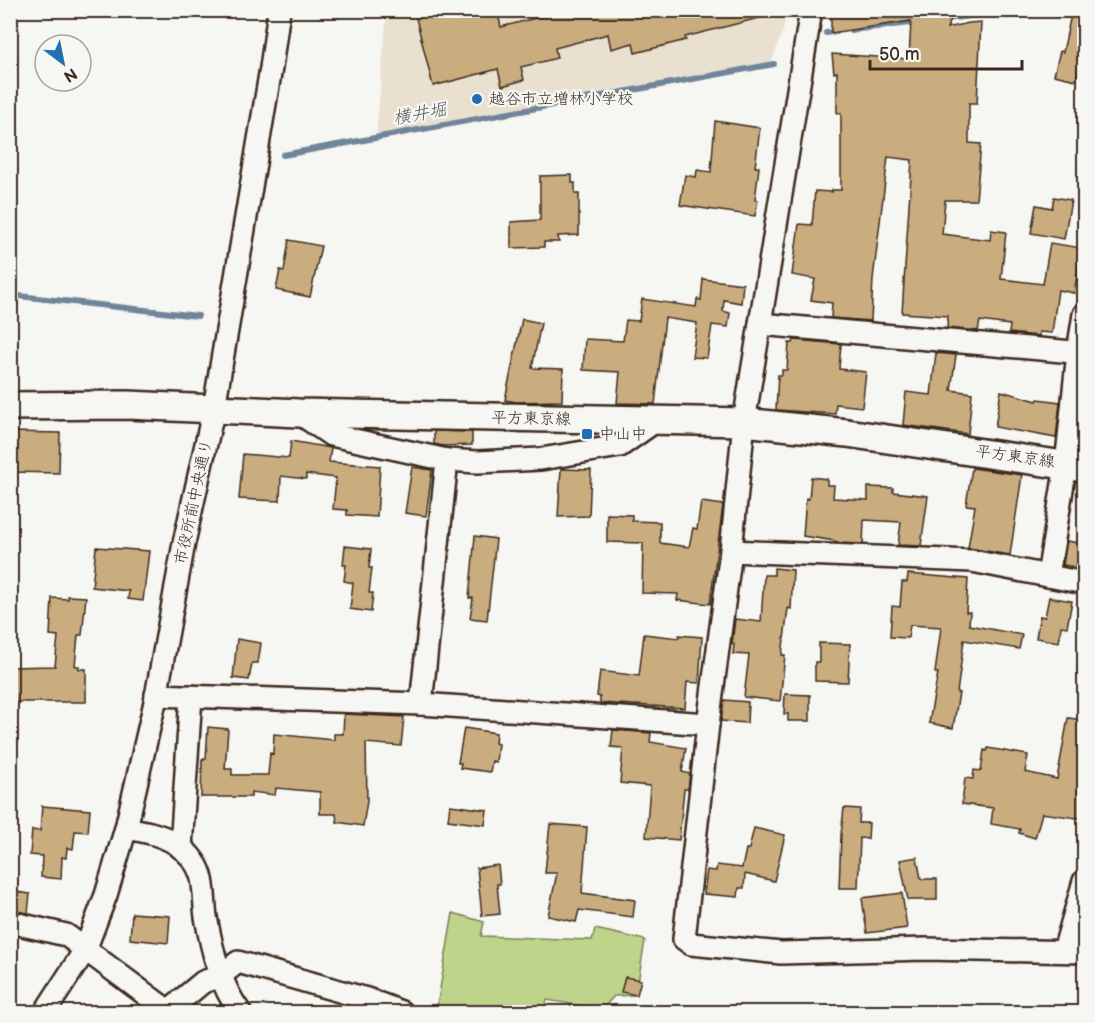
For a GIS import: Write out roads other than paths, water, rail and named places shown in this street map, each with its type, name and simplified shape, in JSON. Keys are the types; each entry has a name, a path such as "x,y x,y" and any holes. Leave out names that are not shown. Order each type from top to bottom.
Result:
{"main road":[{"name":"平方東京線","path":"10,406 128,405 299,413 744,422 847,433 1075,466"}],"street":[{"name":"市役所前中央通り","path":"45,1012 85,950 106,895 126,828 156,695 184,543 214,408 272,68 279,10"},
{"path":"811,10 744,422 731,550 708,724 684,939 691,945 781,953 926,950 1074,951 1084,881"},
{"path":"1048,576 1075,466 1084,314"},
{"path":"760,324 1081,353"},
{"path":"299,413 332,435 447,460 477,462 541,459 620,446 657,420"},
{"path":"421,704 447,460"},
{"path":"731,550 972,561 1084,583"},
{"path":"156,695 421,704 708,724"},
{"path":"181,848 191,696"},
{"path":"126,828 157,834 181,848 195,861 201,876 206,915 220,976 240,1012"},
{"path":"10,922 66,935 168,1011 203,982 220,976 238,962 367,999 401,1012"}],"waterway":[{"name":"横井堀","path":"946,19 1017,10"},
{"name":"横井堀","path":"851,30 918,22"},
{"name":"横井堀","path":"826,33 837,31"},
{"name":"横井堀","path":"283,155 774,64"},
{"path":"10,295 198,316"}],"place":[{"name":"越谷市立増林小学校","path":"477,99"},
{"name":"中山中","path":"587,434"}]}
